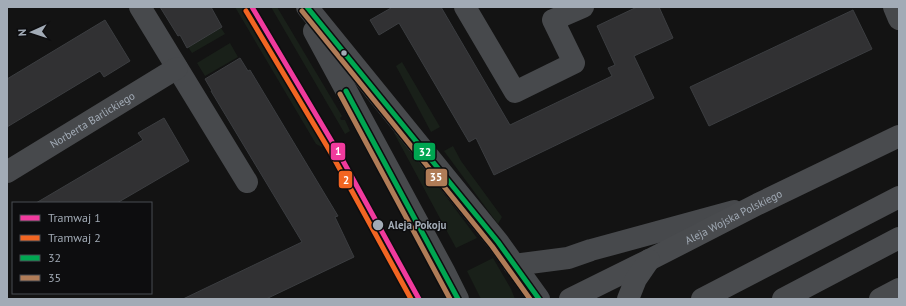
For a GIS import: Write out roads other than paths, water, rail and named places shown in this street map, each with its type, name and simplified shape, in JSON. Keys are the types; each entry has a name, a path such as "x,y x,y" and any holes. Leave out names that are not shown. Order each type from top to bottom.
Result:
{"main road":[{"name":"Aleja Wojska Polskiego","path":"570,299 758,204 899,136"},
{"path":"702,299 899,197"},
{"path":"783,299 899,238"},
{"path":"628,299 636,279 649,260"},
{"path":"880,299 899,289"}],"street":[{"path":"140,7 247,182"},
{"path":"301,7 458,299"},
{"path":"307,7 498,242 539,299"},
{"path":"465,7 515,92 574,63 553,20 583,7"},
{"path":"894,7 899,19"},
{"name":"Norberta Barlickiego","path":"7,172 177,68"},
{"path":"514,265 568,258 591,250 758,204"}],"tram line":[{"name":"1","path":"252,7 337,150 419,299"},
{"name":"2","path":"246,11 331,153 411,299"}],"place":[{"name":"Aleja Pokoju","path":"378,225"}]}
